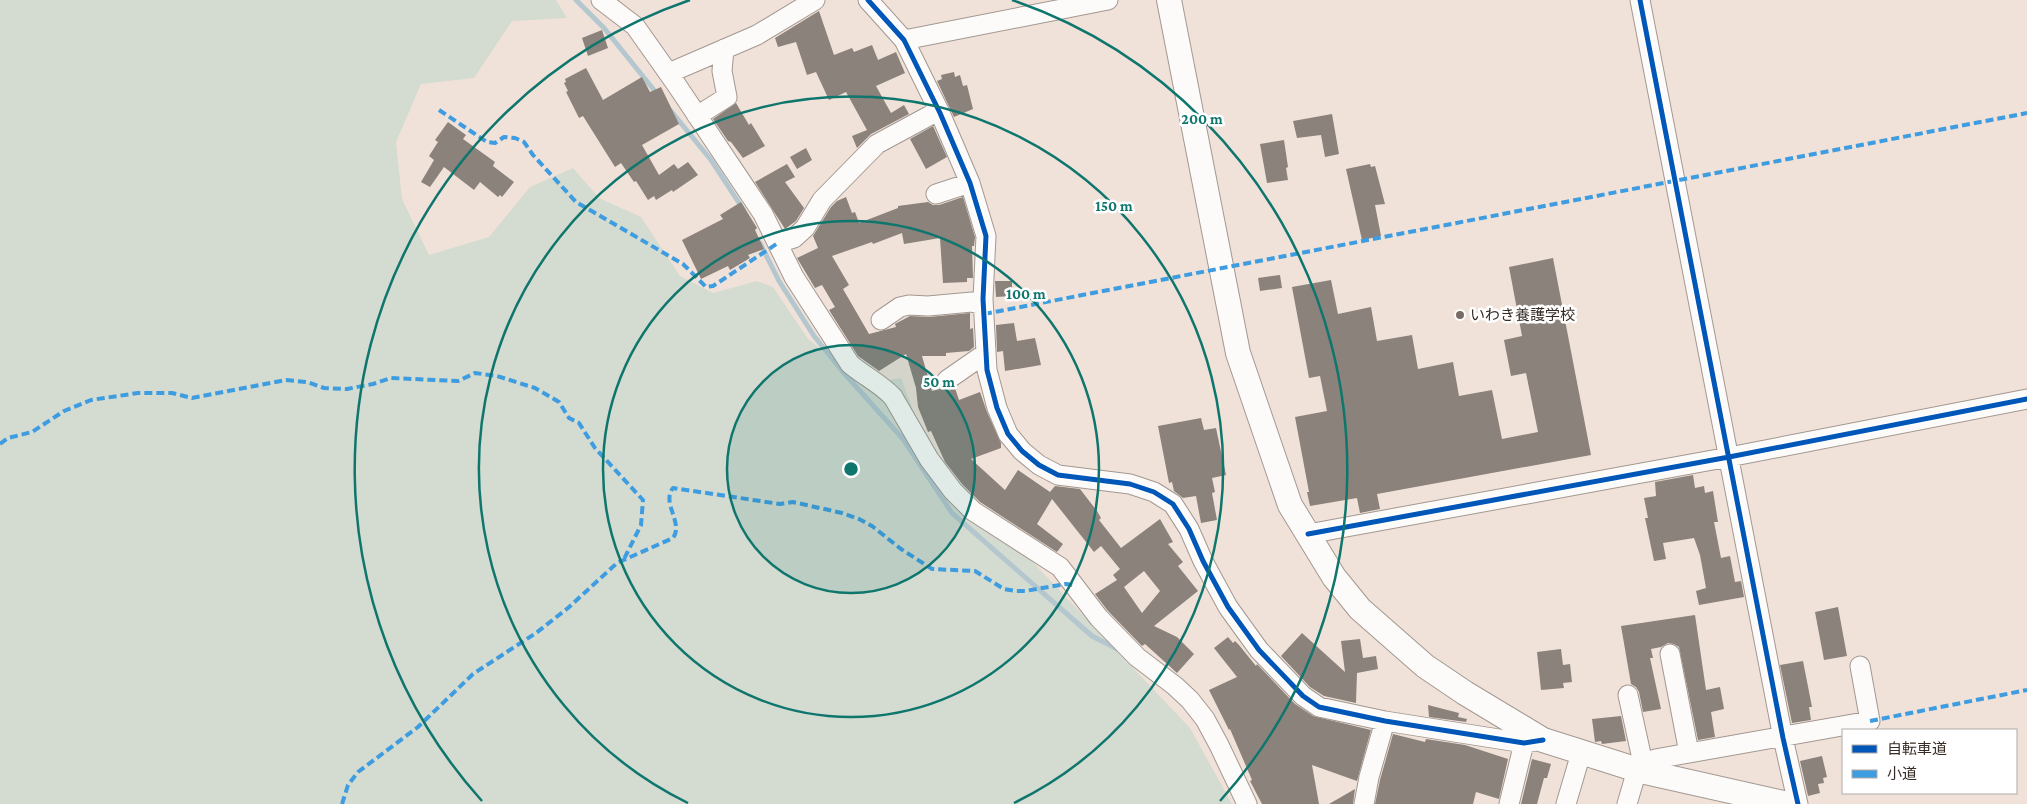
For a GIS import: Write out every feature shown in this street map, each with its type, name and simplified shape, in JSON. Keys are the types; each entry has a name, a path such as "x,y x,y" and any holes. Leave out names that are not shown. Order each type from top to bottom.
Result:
{"street":[{"path":"601,0 635,26 669,73 764,214 794,277 850,364 884,387 893,397 943,480 973,511 1060,567 1100,618 1130,650 1190,700 1205,719 1247,804"},
{"path":"669,73 757,35 815,0"},
{"path":"868,0 904,40 970,182 986,236 983,305 987,370 1008,434 1039,465 1058,475 1130,484 1154,492 1174,504 1189,529 1203,561 1228,607 1259,650 1304,696 1319,707 1385,721 1534,741 1641,770 1788,804"},
{"path":"904,40 1108,0"},
{"path":"1169,0 1238,353 1290,505 1334,577 1360,609 1425,666 1534,741"},
{"path":"1640,0 1798,804"},
{"path":"697,116 727,97 722,71 724,50"},
{"path":"778,243 794,238 805,228 822,200 877,144 938,111"},
{"path":"936,194 970,182"},
{"path":"881,320 900,307 909,305 928,306 972,302 983,305"},
{"path":"947,380 986,353"},
{"path":"1308,534 1729,457 2027,399"},
{"path":"1670,654 1689,753"},
{"path":"1627,804 1641,770 1655,759 1784,738 1870,721 1860,666"},
{"path":"1628,695 1641,770"},
{"path":"1364,804 1369,777 1385,721"},
{"path":"1509,804 1534,741"},
{"path":"1566,804 1581,753"}],"shaded area":[{"path":"0,0 556,0 567,18 512,21 474,78 421,84 396,142 402,199 429,255 489,237 530,187 573,168 599,198 641,217 680,276 713,293 757,281 773,287 808,339 868,384 901,378 912,407 894,414 923,457 1026,555 1190,728 1232,804 0,804"}],"building":[{"path":"819,11 834,55 852,48 854,52 872,45 878,60 896,52 905,73 876,86 891,113 904,105 909,114 871,134 857,148 852,136 867,130 846,92 829,100 816,72 807,75 796,42 778,47 775,38"},
{"path":"602,30 608,48 588,56 582,38"},
{"path":"586,68 603,100 642,77 650,92 661,87 679,124 642,145 659,175 674,164 678,169 688,162 698,175 673,192 672,190 656,200 654,196 648,200 636,181 634,182 621,163 615,167 583,116 579,118 566,92 568,91 564,83 566,82 565,79"},
{"path":"954,72 955,77 960,75 963,86 967,85 973,109 954,117 937,81 942,79 941,75"},
{"path":"736,103 749,125 751,123 765,146 743,158 731,142 728,141 713,119"},
{"path":"1332,114 1339,154 1325,157 1321,135 1297,138 1293,121"},
{"path":"448,122 466,135 463,139 495,162 493,166 514,182 502,197 500,195 498,197 480,182 474,190 444,167 430,187 421,182 434,160 429,156 438,142 435,140"},
{"path":"933,126 947,157 926,169 910,139"},
{"path":"1284,140 1288,180 1267,183 1260,144"},
{"path":"806,148 812,160 797,169 790,157"},
{"path":"787,164 795,177 785,182 804,208 796,221 785,229 755,182"},
{"path":"1370,164 1371,167 1375,166 1385,204 1375,205 1381,236 1362,240 1346,169"},
{"path":"846,197 852,213 855,212 859,223 898,208 898,206 928,202 933,205 939,205 963,197 975,237 974,246 972,246 973,278 967,278 967,282 943,283 940,238 904,244 902,233 832,256 849,285 843,289 869,334 896,327 895,324 910,316 929,317 970,313 970,329 973,328 974,347 969,351 946,353 946,356 922,356 932,391 940,389 948,391 955,388 959,400 980,392 1001,443 1001,448 971,459 1005,490 1018,470 1050,492 1055,486 1080,489 1097,511 1101,518 1099,520 1121,548 1160,519 1173,542 1168,544 1183,562 1178,566 1198,591 1154,626 1177,637 1194,654 1177,673 1145,644 1142,646 1108,611 1095,594 1117,580 1113,575 1120,569 1101,546 1094,552 1052,499 1037,524 1063,544 1057,552 980,502 962,484 945,462 931,431 928,432 918,407 916,388 906,354 879,371 858,356 829,310 835,307 822,285 815,288 797,258 818,248 813,236 831,207 837,201","holes":["1144,571 1160,591 1142,613 1124,587"]},
{"path":"741,202 757,228 755,230 764,249 748,255 750,258 730,270 728,266 701,279 682,240 723,219 720,215"},
{"path":"1553,258 1591,455 1377,494 1380,509 1360,513 1357,498 1310,506 1295,417 1327,411 1320,376 1309,378 1292,287 1331,280 1338,314 1371,307 1377,341 1412,335 1418,369 1453,362 1459,396 1492,390 1502,439 1538,432 1526,373 1511,376 1504,340 1522,336 1509,267"},
{"path":"1280,275 1282,288 1260,291 1258,278"},
{"path":"995,281 1012,281 1012,296 996,297"},
{"path":"1014,323 1017,341 1035,338 1041,365 1005,371 1003,351 997,352 996,325"},
{"path":"1201,418 1204,430 1216,428 1226,475 1212,478 1215,492 1212,493 1217,520 1201,523 1196,496 1183,498 1174,491 1172,482 1169,483 1158,426"},
{"path":"1693,475 1695,488 1704,486 1705,493 1713,491 1718,522 1714,522 1721,558 1730,556 1735,582 1741,581 1744,597 1699,605 1696,591 1706,588 1700,555 1694,538 1663,543 1666,559 1654,561 1645,518 1648,518 1644,498 1656,496 1655,482"},
{"path":"1838,607 1847,656 1824,660 1815,612"},
{"path":"1695,615 1706,690 1720,687 1724,709 1711,712 1715,737 1698,740 1679,647 1668,643 1651,649 1653,658 1650,658 1661,709 1643,712 1639,692 1631,684 1621,626"},
{"path":"1302,633 1345,672 1341,641 1360,639 1363,658 1376,656 1378,669 1357,673 1356,703 1324,696 1310,687 1281,656"},
{"path":"1228,637 1233,643 1235,641 1239,645 1256,666 1257,664 1295,704 1313,716 1371,730 1357,781 1312,765 1319,804 1262,804 1250,781 1252,780 1230,729 1209,690 1237,677 1214,648"},
{"path":"1561,649 1563,665 1570,664 1572,682 1563,683 1564,688 1541,690 1537,652"},
{"path":"1803,661 1812,707 1809,707 1811,720 1792,723 1780,665"},
{"path":"1428,705 1459,713 1458,717 1467,719 1466,722 1429,717"},
{"path":"1621,716 1626,741 1602,744 1601,741 1595,742 1592,719"},
{"path":"1393,734 1425,742 1426,739 1465,745 1508,759 1499,799 1476,792 1473,804 1375,804"},
{"path":"1822,756 1827,777 1823,778 1824,783 1818,784 1820,793 1808,796 1800,761"},
{"path":"1532,759 1551,764 1547,778 1544,778 1537,804 1521,804"},
{"path":"1355,789 1353,804 1329,804"}],"waterway":[{"path":"576,0 604,28 658,95"},
{"path":"671,111 711,160 743,209"},
{"path":"760,243 779,281 814,336 843,372 903,439 952,513 1092,636 1121,651"}],"marked path":[{"path":"439,110 487,142 495,143 504,137 515,138 524,142 533,155 576,202 683,264 706,287 713,286 778,243"},
{"path":"984,314 2027,113"},
{"path":"0,444 8,438 32,432 64,411 91,400 138,393 172,393 192,398 286,380 307,382 324,388 347,389 391,378 458,381 475,373 497,376 535,388 559,402 569,418 579,423 595,448 643,500 641,525 624,559"},
{"path":"342,804 348,785 358,772 418,727 473,674 536,633 568,608 617,563 673,538 676,526 669,500 673,488 780,504 793,502 842,513 872,526 901,549 932,569 975,571 1004,589 1025,591 1066,584 1074,585"},
{"path":"1870,721 2027,690"}],"cycle path":[{"path":"868,0 904,40 940,113 970,183 986,236 983,299 987,370 997,408 1008,434 1022,451 1039,465 1058,475 1130,484 1154,492 1173,504 1189,529 1203,561 1228,607 1259,650 1303,696 1319,707 1385,721 1524,743 1543,740"},
{"path":"1640,0 1783,738 1798,804"},
{"path":"1308,534 1729,457 2027,399"}],"place":[{"name":"いわき養護学校","path":"1460,315"}]}
